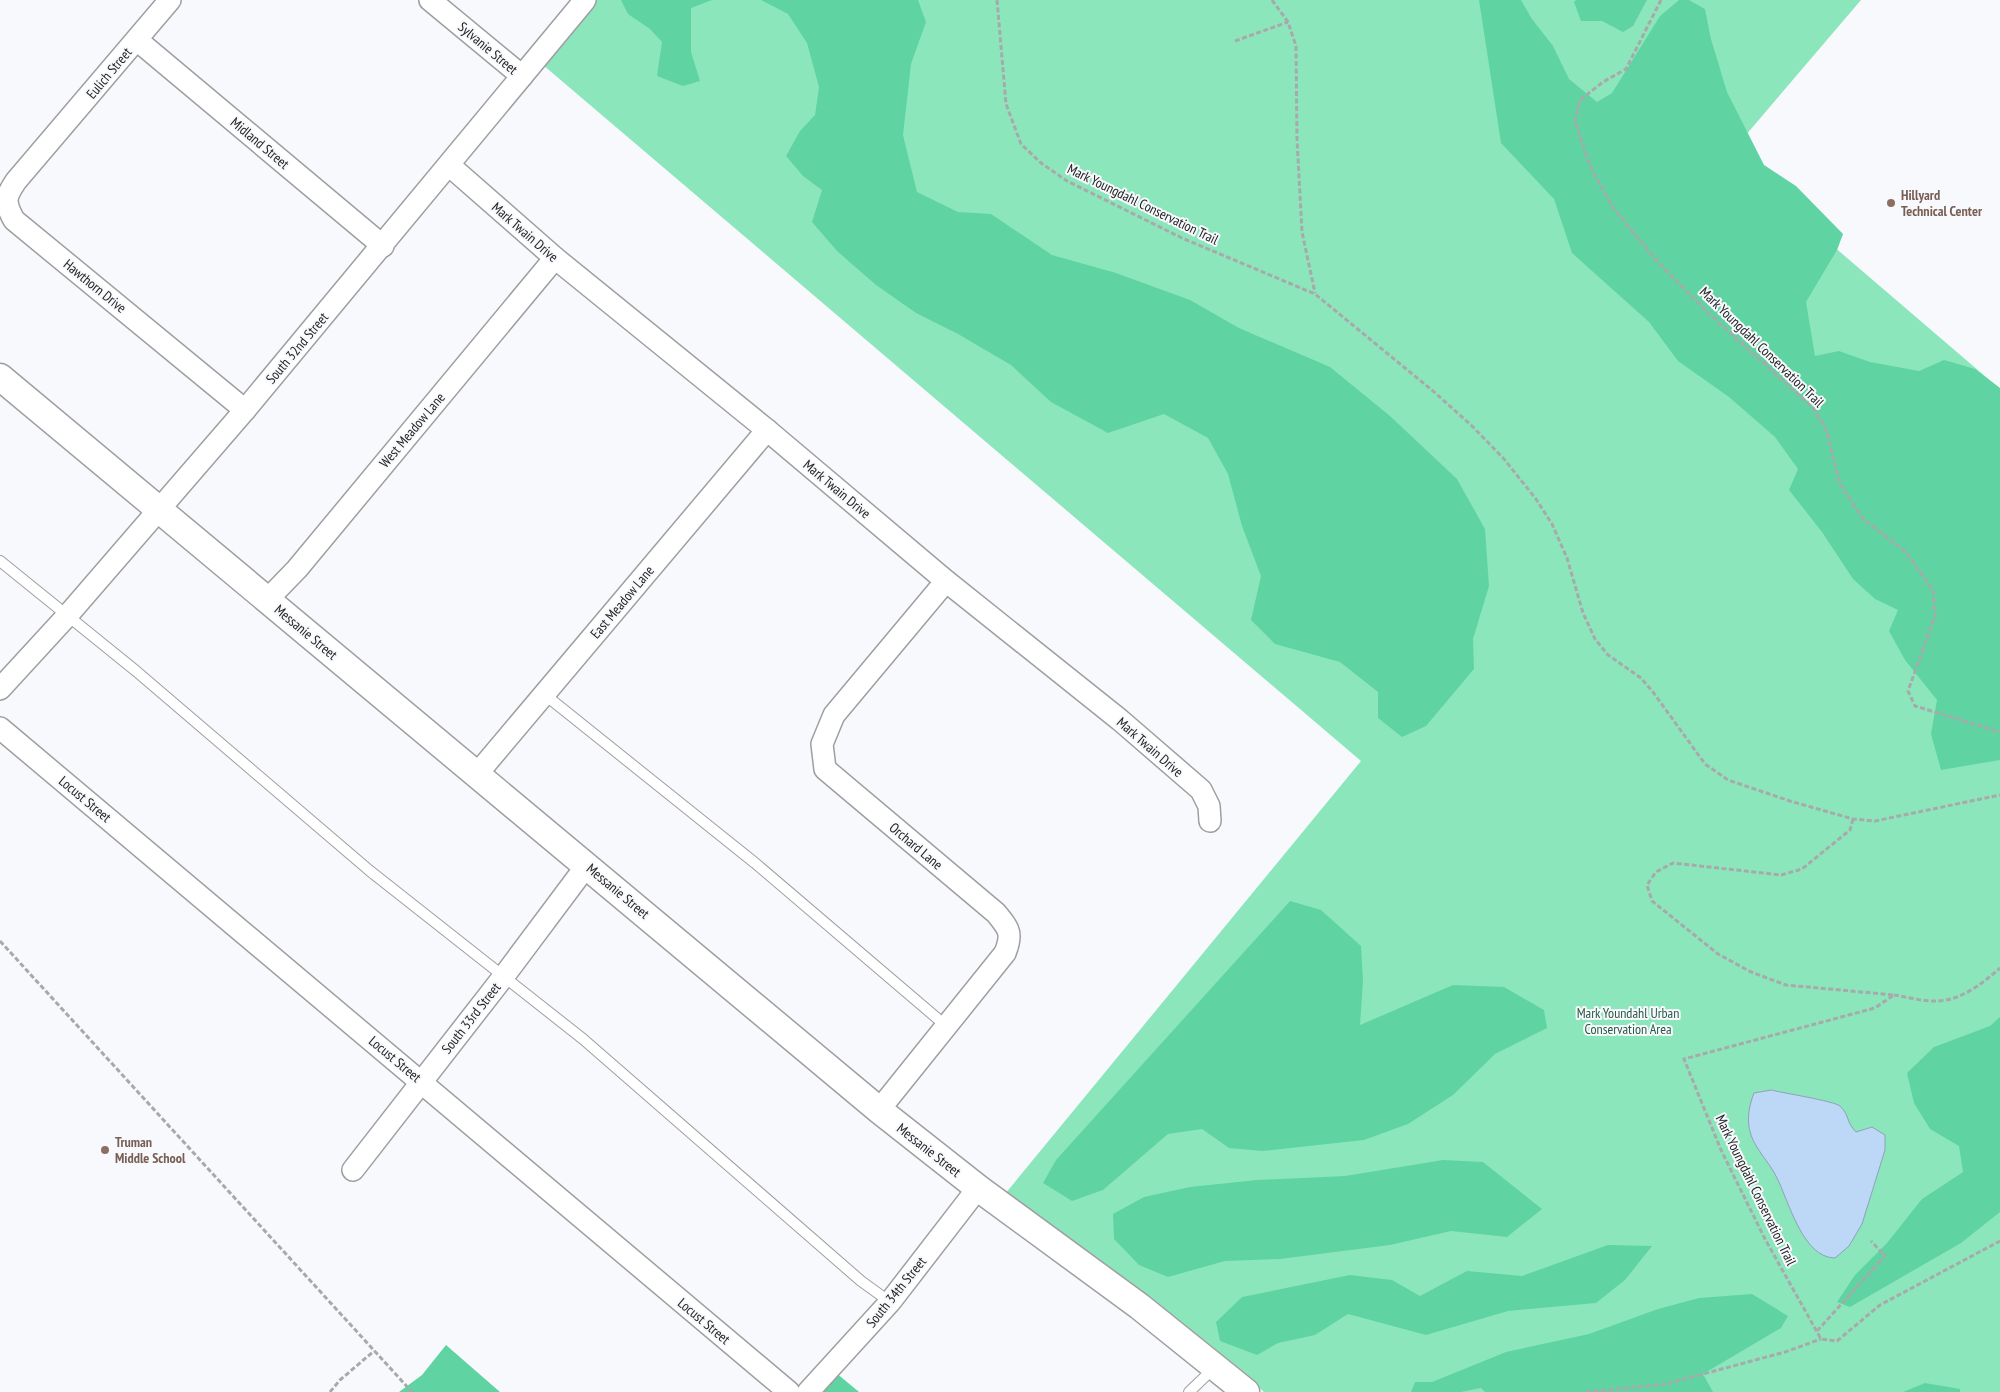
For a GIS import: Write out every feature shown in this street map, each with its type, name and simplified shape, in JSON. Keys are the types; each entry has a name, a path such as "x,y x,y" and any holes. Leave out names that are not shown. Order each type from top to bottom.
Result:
{"street":[{"name":"Eulich Street","path":"47,146 170,0"},
{"name":"Sylvanie Street","path":"430,0 522,76"},
{"name":"South 32nd Street","path":"0,689 67,616 245,410 450,166 586,0"},
{"name":"Midland Street","path":"137,40 383,246"},
{"name":"Hawthorn Drive","path":"47,146 16,181 10,191 7,198 7,207 14,220 245,410"},
{"name":"Mark Twain Drive","path":"450,166 555,258 767,430 946,581 1120,720 1200,790 1209,806 1210,822"},
{"name":"West Meadow Lane","path":"267,600 297,569 555,258"},
{"name":"Messanie Street","path":"0,377 879,1110 978,1188 1139,1306 1246,1392"},
{"name":"East Meadow Lane","path":"477,774 767,430"},
{"name":"Orchard Lane","path":"879,1110 945,1025 1005,953 1011,939 1007,927 996,913 825,769 822,744 834,715 946,581"},
{"name":"Locust Street","path":"0,728 789,1392"},
{"name":"South 33rd Street","path":"353,1170 504,976 587,865"},
{"name":"South 34th Street","path":"808,1392 890,1302 978,1188"}],"lane":[{"path":"0,561 136,671 370,871 583,1039 862,1281 890,1302"},
{"path":"544,694 755,863 945,1025"},
{"path":"1189,1392 1216,1367"}],"path":[{"name":"Mark Youngdahl Conservation Trail","path":"997,0 1006,104 1021,144 1041,163 1067,181 1182,238 1316,294 1433,391 1472,426 1504,459 1536,499 1552,524 1567,558 1583,613 1595,639 1608,655 1641,678 1704,764 1728,780 1852,819 1875,821 2000,795"},
{"path":"1272,0 1288,22 1296,46 1297,139 1302,232 1316,294"},
{"name":"Mark Youngdahl Conservation Trail","path":"1661,0 1626,68 1603,82 1580,100 1576,122 1590,166 1612,206 1655,259 1706,310 1813,408 1826,429 1840,484 1862,520 1905,551 1933,590 1935,616 1908,691 1915,706 2000,732"},
{"path":"1235,40 1288,22"},
{"path":"1852,819 1850,830 1802,869 1782,874 1673,863 1656,872 1647,884 1652,901 1718,954 1751,972 1786,985 1894,995 1934,1001 1958,996 1984,981 2000,968"},
{"path":"0,942 412,1392"},
{"name":"Mark Youngdahl Conservation Trail","path":"1821,1339 1765,1239 1721,1150 1684,1058 1875,1008 1894,995"},
{"path":"1816,1330 1885,1256 1871,1241"},
{"path":"1586,1392 1666,1384 1785,1352 1821,1339 1837,1341 1880,1305 2000,1241"},
{"path":"330,1392 340,1380 374,1351"}],"green space":[{"name":"Mark Youndahl Urban Conservation Area","path":"597,0 1861,0 1728,156 2000,389 2000,1392 1264,1392 1214,1351 1005,1194 1361,761 543,65"},
{"path":"621,0 712,0 691,8 691,52 700,81 683,86 657,76 662,42 650,29 628,14"},
{"path":"761,0 918,0 926,22 911,64 903,135 917,192 958,212 991,214 1052,255 1116,273 1190,300 1239,328 1330,367 1390,416 1457,479 1485,529 1489,586 1473,639 1474,669 1426,726 1402,737 1378,718 1378,692 1340,662 1275,644 1251,620 1261,576 1242,526 1228,474 1208,438 1164,414 1108,433 1051,402 1011,365 958,334 916,313 876,285 837,251 812,222 822,190 803,176 786,156 800,131 815,115 819,87 807,43 788,14"},
{"path":"1479,0 1521,0 1532,19 1553,46 1569,79 1597,102 1612,93 1660,16 1679,0 1689,0 1705,9 1711,39 1727,92 1764,165 1796,186 1843,234 1837,250 1806,302 1815,356 1839,351 1870,362 1919,371 1944,360 1975,369 2000,388 2000,760 1941,770 1931,734 1937,700 1905,660 1889,631 1898,610 1875,599 1853,579 1822,532 1789,490 1798,469 1775,437 1729,397 1678,361 1649,322 1572,253 1554,199 1501,143"},
{"path":"1576,0 1647,0 1633,26 1623,32 1602,21 1581,21 1574,2"},
{"path":"1290,901 1321,910 1361,946 1363,981 1360,1025 1453,985 1504,987 1544,1010 1547,1028 1495,1054 1453,1095 1408,1124 1364,1140 1262,1151 1229,1148 1202,1129 1168,1134 1103,1190 1072,1201 1043,1183 1056,1160"},
{"path":"2000,1017 2000,1212 1961,1243 1850,1307 1837,1302 1855,1275 1887,1243 1922,1199 1963,1172 1959,1146 1930,1129 1914,1103 1907,1073 1934,1047 1990,1026"},
{"path":"1443,1160 1483,1162 1542,1209 1507,1237 1451,1231 1390,1245 1280,1259 1225,1261 1168,1277 1139,1265 1114,1239 1113,1214 1144,1197 1190,1187 1257,1180 1345,1176"},
{"path":"1608,1245 1652,1246 1625,1280 1596,1303 1508,1311 1426,1335 1348,1314 1315,1335 1278,1343 1257,1355 1220,1341 1216,1322 1242,1297 1350,1275 1392,1280 1420,1296 1467,1271 1522,1276"},
{"path":"1752,1294 1788,1316 1781,1328 1703,1374 1713,1392 1485,1392 1481,1388 1461,1392 1411,1392 1415,1382 1432,1382 1506,1352 1589,1334 1658,1309 1699,1298"},
{"path":"446,1345 500,1392 399,1392 422,1375"},
{"path":"835,1372 859,1392 818,1392"},
{"path":"1925,1383 1960,1389 1960,1392 1903,1392"}],"water":[{"path":"1771,1090 1836,1104 1843,1110 1856,1132 1872,1127 1885,1135 1885,1150 1862,1224 1849,1246 1835,1258 1824,1256 1814,1249 1806,1239 1792,1214 1777,1178 1751,1135 1749,1113 1754,1093"}],"place":[{"name":"Hillyard Technical Center","path":"1891,203"},
{"name":"Truman Middle School","path":"105,1150"}]}
